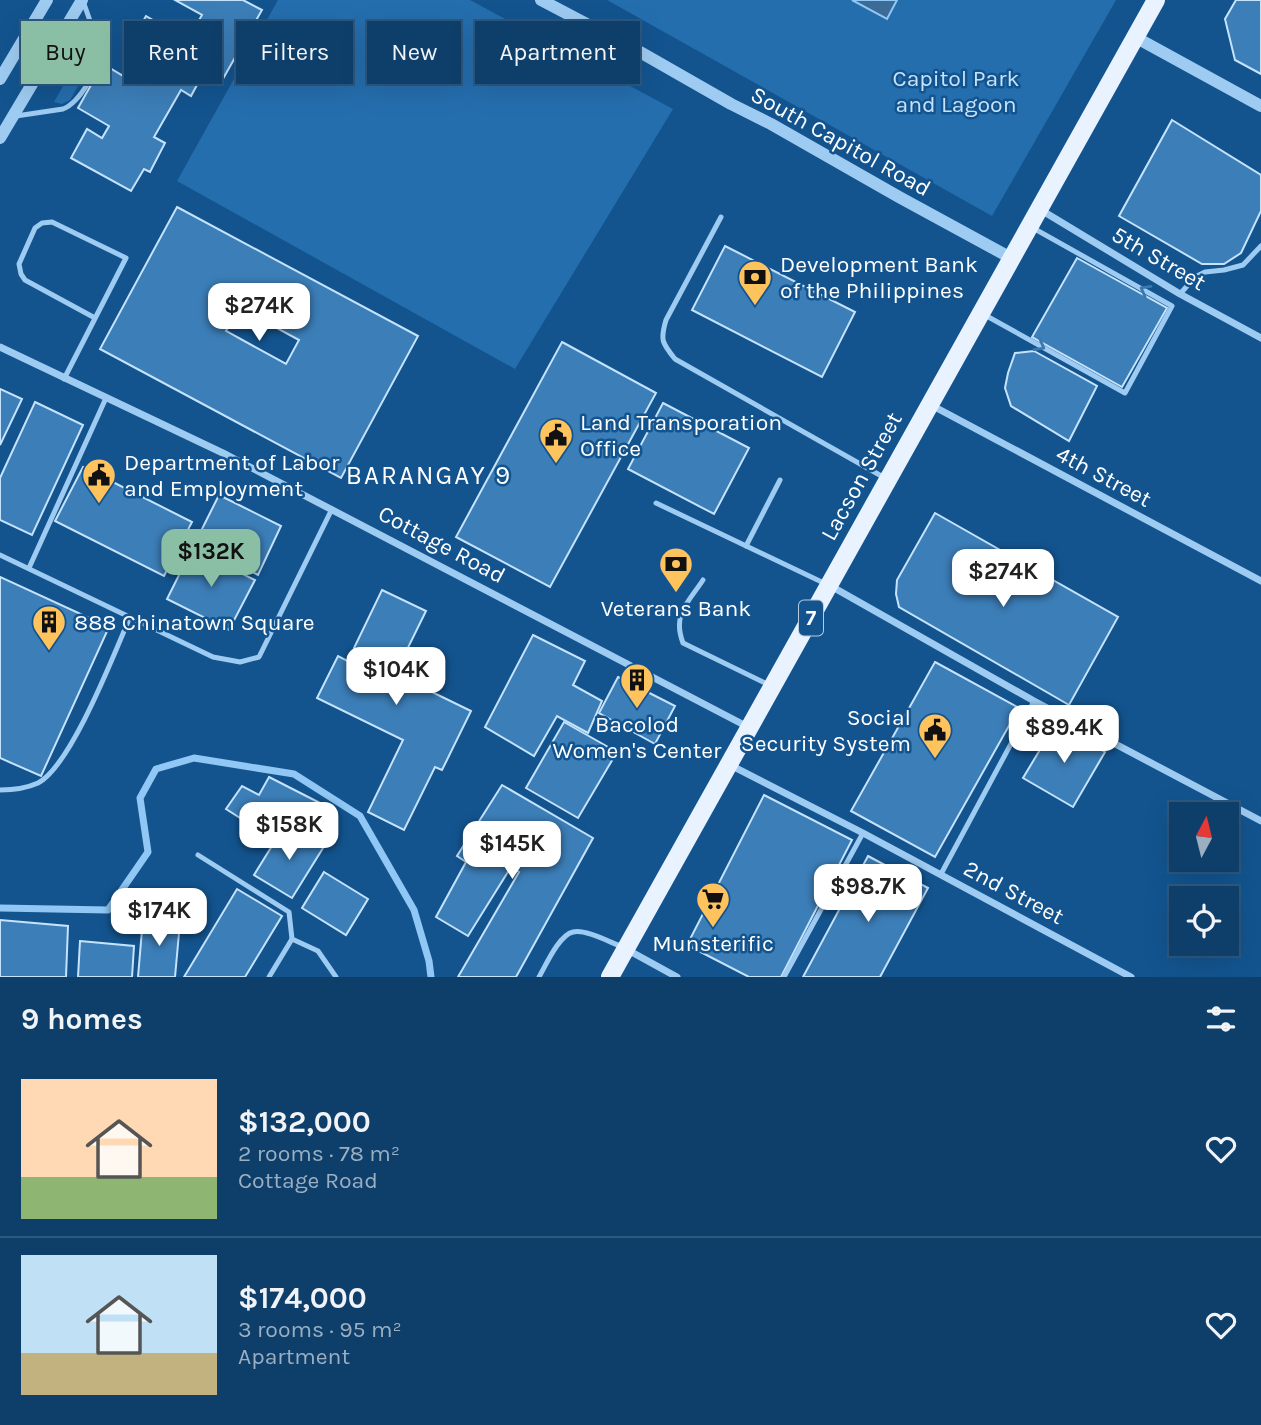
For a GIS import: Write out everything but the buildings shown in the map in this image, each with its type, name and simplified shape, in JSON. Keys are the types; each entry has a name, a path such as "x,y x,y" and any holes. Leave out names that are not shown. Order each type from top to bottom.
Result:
{"main road":[{"name":"Lacson Street","path":"610,977 1156,0"}],"street":[{"path":"0,79 47,0"},
{"path":"0,138 82,0"},
{"name":"South Capitol Road","path":"541,0 640,51 1011,258"},
{"path":"1135,37 1261,106"},
{"name":"5th Street","path":"1038,209 1180,294 1261,338"},
{"name":"Cottage Road","path":"0,347 227,455 749,727"},
{"name":"4th Street","path":"930,404 1261,582"},
{"path":"829,585 1034,701 1261,821"},
{"name":"2nd Street","path":"729,764 1131,977"},
{"path":"626,948 677,977"}],"lane":[{"path":"12,116 70,106 90,78 100,57 100,49 82,0"},
{"path":"721,217 666,320 661,335 664,346 675,359 888,479"},
{"path":"64,379 126,258 52,222 42,223 35,228 19,264 21,274 25,281 95,318"},
{"path":"981,312 1125,393 1172,306 1029,226"},
{"path":"1180,294 1195,277 1205,272 1243,265 1261,246"},
{"path":"29,568 106,398"},
{"path":"746,547 780,480"},
{"path":"656,503 829,585"},
{"path":"0,555 213,657 240,662 259,657 332,509"},
{"path":"703,580 679,616 678,630 682,643 772,687"},
{"path":"0,790 38,783 59,764 93,701 130,617"},
{"path":"940,874 1034,701"},
{"path":"784,977 863,833"},
{"path":"198,855 289,912 292,939 269,977"},
{"path":"539,977 562,939 573,932 584,933 626,948"},
{"path":"292,939 318,951 336,977"}],"green space":[{"path":"278,0 470,0 509,21 475,21 475,84 626,84 673,109 515,369 177,181 236,75 236,84 353,84 353,21 266,21"},
{"name":"Capitol Park and Lagoon","path":"607,0 1116,0 992,216"},
{"path":"64,84 79,84 70,100 62,104 54,102"}],"shaded area":[{"path":"852,0 897,0 887,19"}],"waterway":[{"path":"0,908 108,910 148,852 140,798 156,769 194,758 294,774 360,816 414,910 431,977"}],"place":[{"name":"Development Bank of the Philippines","path":"755,307"},
{"name":"Land Transporation Office","path":"556,465"},
{"name":"Department of Labor and Employment","path":"99,505"},
{"name":"Veterans Bank","path":"676,594"},
{"name":"888 Chinatown Square","path":"49,652"},
{"name":"Bacolod Women's Center","path":"637,710"},
{"name":"Social Security System","path":"935,760"},
{"name":"Munsterific","path":"713,929"}],"district":[{"name":"BARANGAY 9","path":"429,475"}]}
